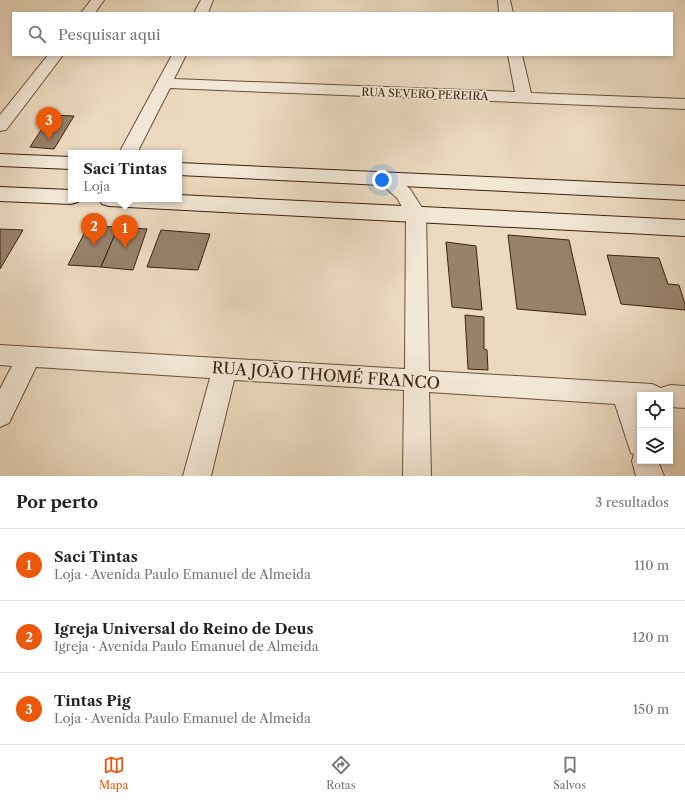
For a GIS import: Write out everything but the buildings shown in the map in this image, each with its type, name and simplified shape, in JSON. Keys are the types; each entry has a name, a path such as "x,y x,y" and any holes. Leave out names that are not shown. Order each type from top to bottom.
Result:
{"main road":[{"path":"0,160 68,163"},
{"path":"182,168 685,193"},
{"path":"0,194 68,197"},
{"path":"170,202 685,228"}],"street":[{"path":"89,12 98,0"},
{"path":"201,12 207,0"},
{"path":"504,0 506,12"},
{"path":"0,126 55,56"},
{"path":"130,150 178,56"},
{"path":"515,56 524,98"},
{"name":"RUA SEVERO PEREIRA","path":"165,83 685,104"},
{"path":"385,178 398,186 413,205 416,214 417,476"},
{"name":"RUA JOÃO THOMÉ FRANCO","path":"0,355 637,394"},
{"path":"0,415 29,357"},
{"path":"197,476 225,369"},
{"path":"624,393 637,434"},
{"path":"673,396 685,397"},
{"path":"647,464 650,476"}],"place":[{"name":"Tintas Pig","path":"49,140"},
{"name":"Igreja Universal do Reino de Deus","path":"94,246"},
{"name":"Saci Tintas","path":"125,248"}]}
